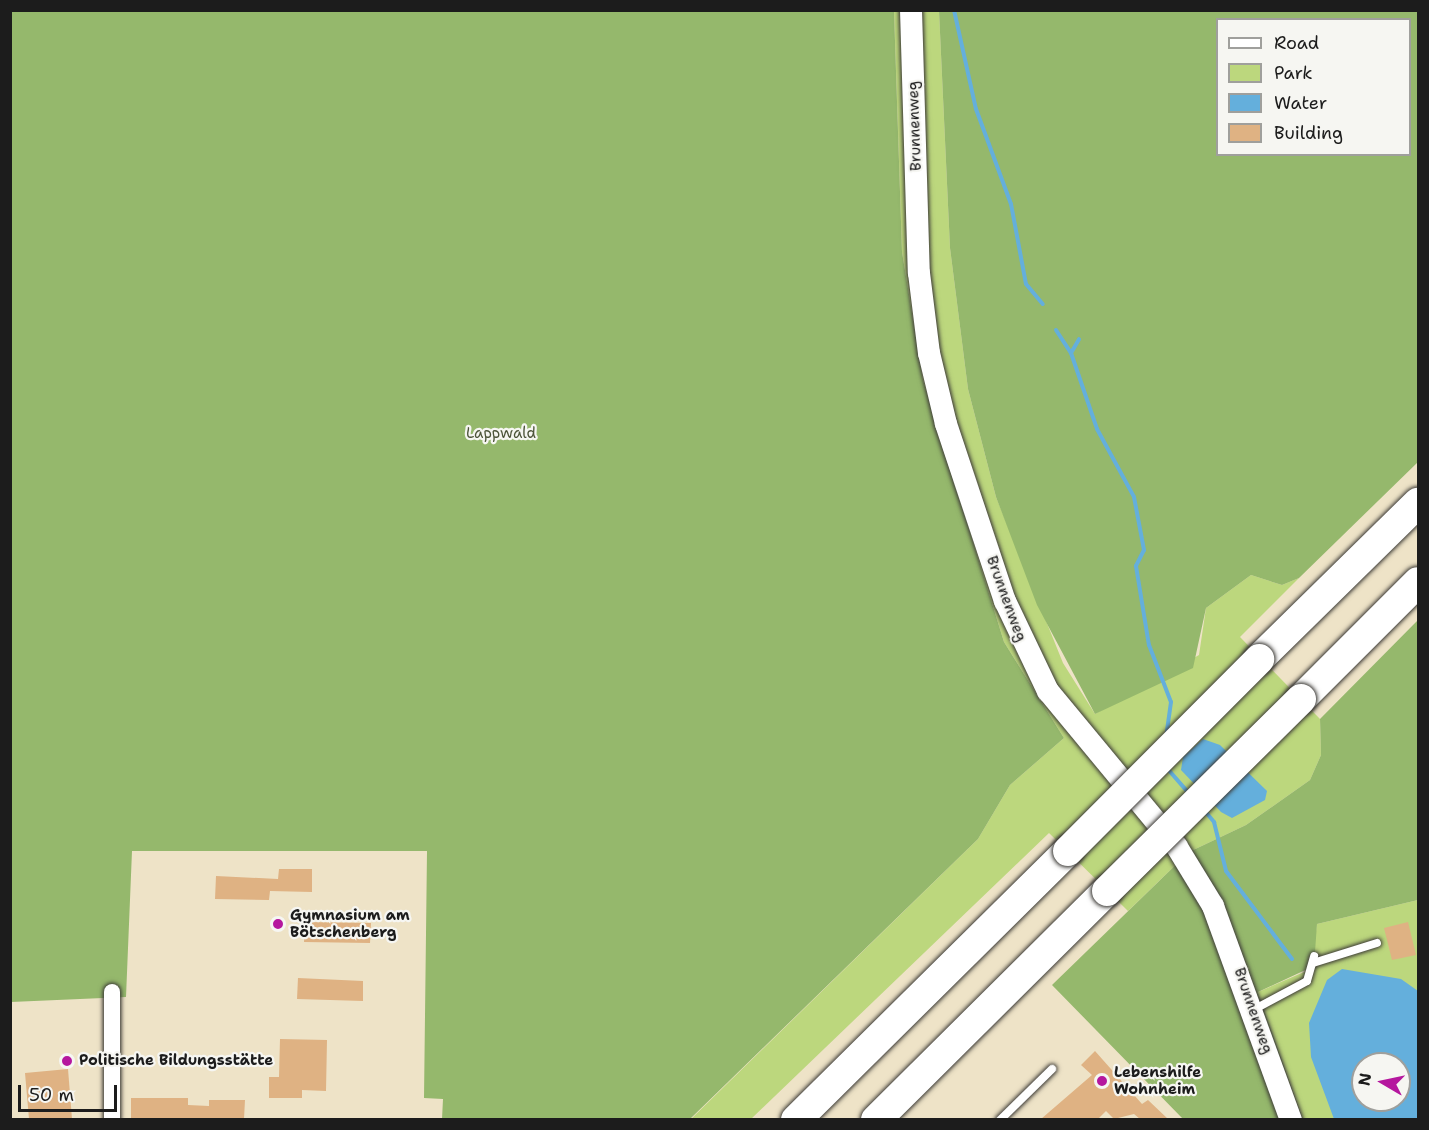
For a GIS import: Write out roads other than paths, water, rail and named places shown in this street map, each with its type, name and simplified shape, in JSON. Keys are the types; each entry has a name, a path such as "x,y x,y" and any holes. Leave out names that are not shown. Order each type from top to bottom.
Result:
{"highway":[{"path":"796,1119 1419,503"},
{"path":"876,1119 1419,582"}],"main road":[{"name":"Brunnenweg","path":"911,10 919,273 929,353 946,424 1005,602 1054,700 1177,847 1198,881 1253,1010 1291,1119"}],"street":[{"path":"112,992 112,1119"}],"lane":[{"path":"1253,1010 1307,981 1314,959 1377,943"},
{"path":"1000,1119 1052,1069"}],"water":[{"path":"1203,739 1220,745 1267,791 1265,800 1232,818 1221,812 1181,770 1183,757"},
{"path":"1342,969 1401,979 1418,991 1418,1119 1334,1119 1311,1057 1309,1023 1327,980"}],"waterway":[{"path":"954,10 976,109 1011,204 1026,284 1043,304"},
{"path":"1056,330 1071,353 1097,429 1134,497 1144,550 1136,566 1149,645 1171,702 1167,732"},
{"path":"1071,353 1079,339"},
{"path":"1166,767 1189,793"},
{"path":"1204,810 1214,822 1226,871 1292,959"}],"place":[{"name":"Gymnasium am Bötschenberg","path":"278,924"},
{"name":"Politische Bildungsstätte","path":"67,1061"},
{"name":"Lebenshilfe Wohnheim","path":"1102,1081"}],"park label":[{"name":"Lappwald","path":"501,434"}]}
